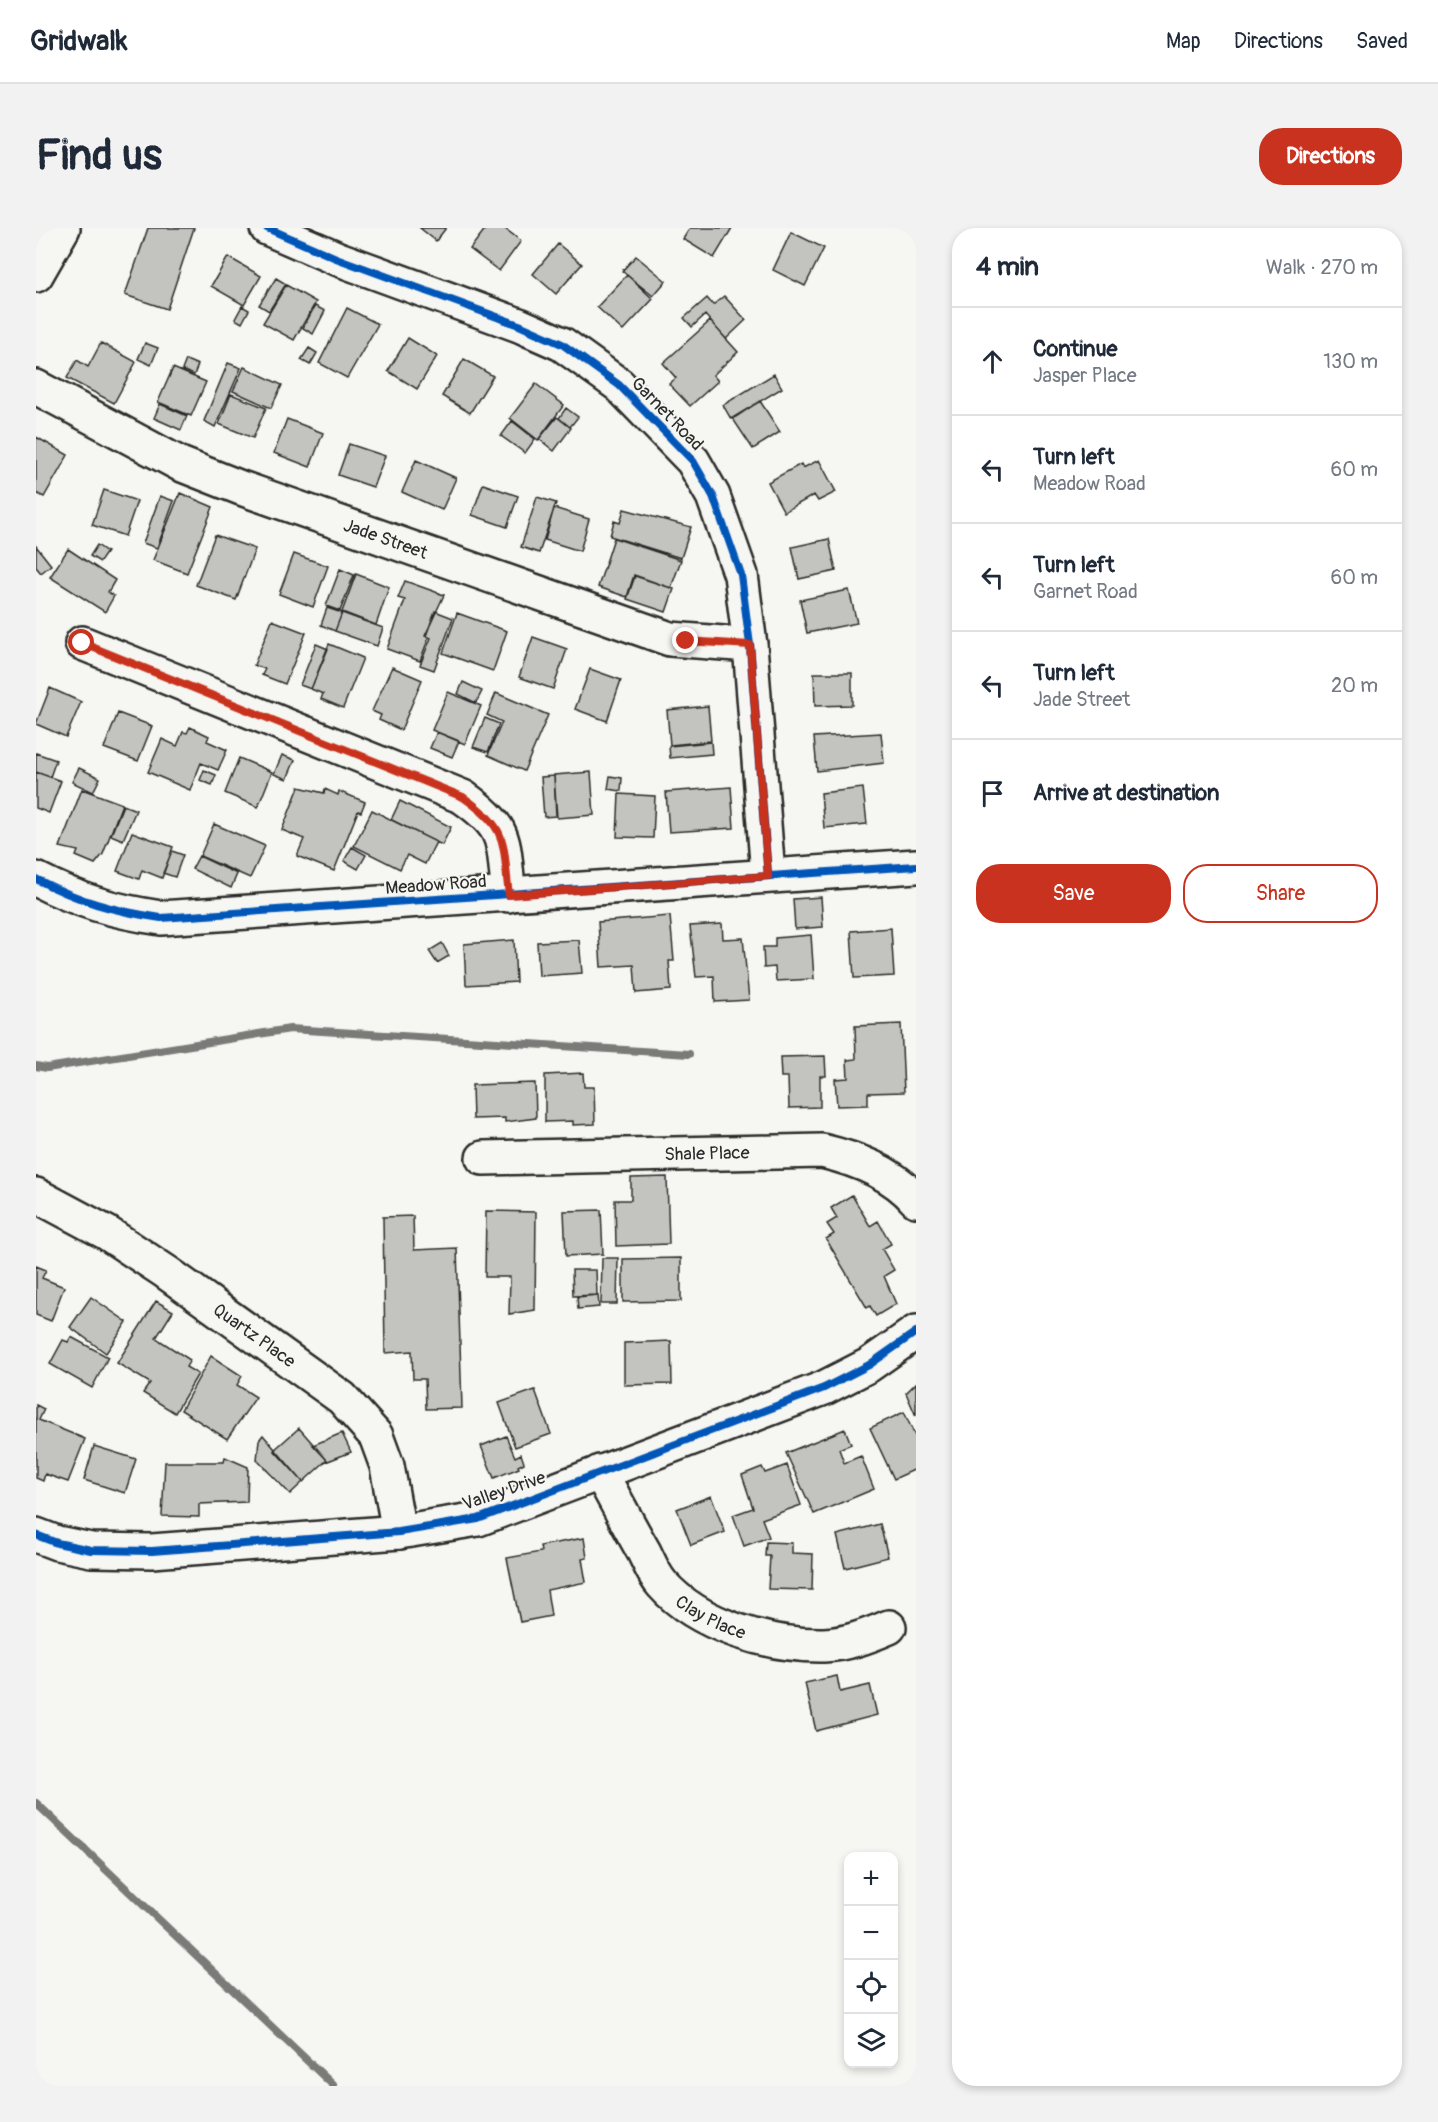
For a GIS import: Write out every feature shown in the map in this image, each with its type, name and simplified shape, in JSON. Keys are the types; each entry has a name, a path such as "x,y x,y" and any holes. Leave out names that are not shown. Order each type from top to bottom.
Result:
{"street":[{"path":"39,260 63,228"},
{"name":"Garnet Road","path":"267,228 336,258 530,329 562,344 619,385 693,461 713,496 741,575 750,645 768,876"},
{"name":"Jade Street","path":"36,387 180,464 263,496 670,639 750,645"},
{"path":"82,643 463,797 489,816 501,831 509,895"},
{"name":"Meadow Road","path":"36,879 74,898 118,912 161,918 916,866"},
{"name":"Shale Place","path":"483,1158 822,1151 850,1158 878,1170 916,1200"},
{"name":"Quartz Place","path":"36,1196 107,1233 166,1272 342,1398 376,1436 387,1466 399,1532"},
{"name":"Valley Drive","path":"36,1535 57,1543 91,1550 152,1551 399,1532 478,1519 824,1388 869,1365 916,1332"},
{"name":"Clay Place","path":"600,1472 661,1583 680,1601 707,1617 753,1635 788,1643 816,1644 861,1639 889,1627"}],"building":[{"path":"148,228 194,228 167,309 125,295"},
{"path":"420,228 446,228 436,241"},
{"path":"486,228 504,228 521,241 499,271 470,249"},
{"path":"690,228 732,228 714,258 683,239"},
{"path":"791,232 824,248 805,286 773,270"},
{"path":"558,244 582,264 556,294 533,274"},
{"path":"636,256 666,281 653,296 622,271"},
{"path":"228,257 261,276 244,305 211,286"},
{"path":"627,275 653,299 623,331 597,307"},
{"path":"276,278 286,284 269,311 259,305"},
{"path":"286,285 316,302 294,340 263,323"},
{"path":"724,296 746,320 726,339 705,315 692,327 684,318 707,298 713,305"},
{"path":"242,306 249,310 242,323 235,319"},
{"path":"315,306 325,311 313,334 303,328"},
{"path":"347,308 378,324 347,378 319,363"},
{"path":"710,321 738,352 713,375 718,381 690,406 669,384 676,378 663,363"},
{"path":"408,338 437,356 417,389 388,371"},
{"path":"101,343 136,362 114,403 67,378 77,360 88,367"},
{"path":"145,343 158,348 151,365 138,359"},
{"path":"309,348 317,353 310,365 301,360"},
{"path":"464,359 493,376 470,413 442,396"},
{"path":"186,360 198,365 194,375 182,370"},
{"path":"228,363 241,368 215,427 204,421"},
{"path":"244,367 282,385 271,408 233,391"},
{"path":"173,368 206,382 191,416 158,402"},
{"path":"774,374 782,388 731,419 723,405"},
{"path":"536,384 564,405 538,440 510,418"},
{"path":"231,394 266,408 253,438 219,424"},
{"path":"760,401 780,432 753,449 733,419"},
{"path":"160,404 187,416 181,430 154,418"},
{"path":"566,408 578,417 570,427 559,418"},
{"path":"557,417 571,428 554,451 539,439"},
{"path":"287,419 323,433 310,467 274,453"},
{"path":"512,421 535,439 525,453 501,436"},
{"path":"36,437 68,455 44,497 36,493"},
{"path":"349,444 385,456 373,487 338,475"},
{"path":"416,460 456,478 442,510 402,492"},
{"path":"819,460 836,492 818,501 814,495 784,512 768,482 801,464 803,468"},
{"path":"483,484 518,496 507,527 472,515"},
{"path":"104,490 137,501 125,536 92,525"},
{"path":"180,493 213,507 187,573 153,560"},
{"path":"160,496 174,501 157,548 143,543"},
{"path":"537,497 556,503 539,553 521,547"},
{"path":"554,508 589,519 580,551 545,540"},
{"path":"624,509 691,527 681,558 610,536 614,521 620,523"},
{"path":"215,535 255,549 236,600 196,585"},
{"path":"614,538 681,560 671,588 634,575 627,597 598,587"},
{"path":"829,539 836,571 799,579 792,547"},
{"path":"97,545 107,552 100,562 90,556"},
{"path":"36,546 51,565 41,573 36,567"},
{"path":"68,549 115,580 108,592 114,596 105,612 50,577"},
{"path":"294,554 328,566 313,607 279,594"},
{"path":"340,569 354,575 340,611 326,606"},
{"path":"356,574 389,587 376,625 342,612"},
{"path":"635,576 674,589 666,612 627,599"},
{"path":"405,581 444,595 425,636 429,637 420,661 387,649 405,600 398,598"},
{"path":"849,590 857,623 807,633 800,600"},
{"path":"327,608 342,613 335,631 321,625"},
{"path":"435,611 453,618 434,670 420,665 431,638 426,636"},
{"path":"342,613 383,628 377,646 335,631"},
{"path":"457,613 507,631 493,671 443,653"},
{"path":"272,620 306,633 285,684 262,675 265,669 254,665"},
{"path":"533,637 567,649 553,689 519,677"},
{"path":"316,644 328,649 311,689 300,685"},
{"path":"329,644 363,658 343,708 321,699 323,694 311,689"},
{"path":"392,667 422,680 401,730 379,720 381,715 372,711"},
{"path":"590,669 621,680 607,721 575,709"},
{"path":"814,673 852,673 852,705 815,706"},
{"path":"463,682 482,691 476,703 458,694"},
{"path":"50,688 81,702 66,737 36,724"},
{"path":"448,692 481,706 465,744 432,730"},
{"path":"496,693 548,715 524,771 488,755 502,722 487,715"},
{"path":"708,706 711,741 670,745 667,710"},
{"path":"118,713 152,726 138,761 104,748"},
{"path":"485,718 499,724 488,752 473,747"},
{"path":"190,727 209,736 207,741 227,750 218,770 201,763 190,790 148,772 162,739 177,746 183,732 187,733"},
{"path":"437,732 459,741 452,757 430,748"},
{"path":"881,733 884,763 817,771 814,737"},
{"path":"711,742 712,754 670,758 669,746"},
{"path":"36,753 56,760 50,777 36,772"},
{"path":"282,755 295,760 287,779 274,774"},
{"path":"239,758 272,772 258,807 225,793"},
{"path":"79,768 100,778 93,792 72,782"},
{"path":"204,770 216,775 212,785 200,780"},
{"path":"36,772 61,781 49,813 36,808"},
{"path":"591,772 594,815 557,818 554,775"},
{"path":"554,776 556,816 544,817 541,777"},
{"path":"610,776 622,778 621,791 608,789"},
{"path":"299,787 324,793 325,789 338,795 339,791 365,802 361,812 358,811 334,871 297,856 304,839 282,830"},
{"path":"731,787 734,828 669,832 666,792"},
{"path":"863,788 867,824 824,828 821,793"},
{"path":"82,789 122,804 103,854 95,864 76,856 78,851 60,847"},
{"path":"619,794 655,796 653,838 617,837"},
{"path":"400,801 451,827 442,845 391,820"},
{"path":"123,805 136,810 123,840 111,835"},
{"path":"372,810 436,842 425,864 407,855 400,869 354,846"},
{"path":"214,824 265,846 250,878 200,856"},
{"path":"132,832 173,847 162,878 142,870 139,879 117,871"},
{"path":"352,847 366,855 358,869 344,861"},
{"path":"172,851 183,855 175,877 163,873"},
{"path":"199,856 237,874 231,888 192,869"},
{"path":"821,897 823,927 795,929 793,899"},
{"path":"670,916 674,961 669,961 671,990 636,993 634,965 601,967 598,922"},
{"path":"722,924 723,939 743,938 749,1000 715,1002 714,976 696,977 690,926"},
{"path":"891,928 894,976 854,978 851,931"},
{"path":"811,935 814,979 776,981 775,967 764,968 763,947 775,947 775,938"},
{"path":"514,940 516,982 466,985 464,944"},
{"path":"579,940 582,973 539,976 537,942"},
{"path":"442,943 449,956 437,963 429,951"},
{"path":"901,1024 904,1092 868,1093 868,1105 837,1106 835,1079 848,1078 847,1060 856,1059 855,1026"},
{"path":"825,1056 826,1076 820,1076 820,1107 789,1108 788,1077 781,1077 780,1057"},
{"path":"583,1073 584,1087 594,1087 595,1124 573,1125 573,1121 545,1122 545,1075"},
{"path":"535,1083 536,1118 505,1122 505,1118 473,1119 472,1085"},
{"path":"667,1177 669,1244 616,1246 615,1200 631,1200 631,1178"},
{"path":"852,1195 870,1226 878,1221 891,1244 882,1249 894,1270 884,1276 896,1304 876,1316 870,1306 867,1308 826,1239 834,1234 827,1224 837,1218 831,1208"},
{"path":"601,1210 603,1254 566,1256 564,1211"},
{"path":"486,1211 536,1212 535,1310 509,1314 510,1277 485,1277"},
{"path":"413,1216 414,1250 457,1248 462,1408 426,1409 425,1379 413,1379 412,1351 385,1353 383,1217"},
{"path":"602,1258 618,1258 617,1304 601,1304"},
{"path":"681,1258 681,1301 623,1302 623,1259"},
{"path":"36,1266 46,1270 42,1278 64,1287 51,1321 36,1315"},
{"path":"572,1270 596,1270 597,1295 573,1296"},
{"path":"598,1295 599,1307 578,1309 577,1297"},
{"path":"91,1297 127,1322 106,1353 70,1327"},
{"path":"156,1301 173,1311 156,1338 190,1360 186,1367 198,1374 175,1413 143,1393 150,1383 117,1363"},
{"path":"71,1337 108,1357 92,1388 50,1364 63,1340 68,1342"},
{"path":"671,1341 672,1384 624,1385 624,1343"},
{"path":"211,1356 242,1376 237,1385 256,1397 227,1439 181,1410"},
{"path":"916,1383 916,1416 906,1393"},
{"path":"535,1390 551,1434 515,1447 499,1403"},
{"path":"36,1405 44,1409 39,1420 85,1439 68,1482 45,1474 43,1481 36,1478"},
{"path":"904,1412 916,1438 916,1469 894,1479 870,1428"},
{"path":"299,1428 327,1460 303,1482 274,1450"},
{"path":"845,1429 851,1444 839,1449 844,1463 861,1456 874,1489 814,1514 786,1453"},
{"path":"342,1433 351,1452 328,1461 313,1445"},
{"path":"263,1435 303,1482 290,1494 257,1460 259,1440"},
{"path":"506,1436 515,1457 521,1454 524,1463 518,1466 519,1468 494,1478 481,1446"},
{"path":"94,1446 136,1459 125,1493 84,1480"},
{"path":"225,1457 248,1467 247,1502 199,1504 199,1517 162,1516 165,1462 224,1462"},
{"path":"787,1465 801,1505 762,1519 769,1537 744,1546 733,1515 753,1508 742,1475 762,1467 765,1473"},
{"path":"711,1496 725,1532 691,1545 677,1509"},
{"path":"880,1524 888,1557 845,1568 837,1535"},
{"path":"584,1538 587,1558 582,1559 586,1582 547,1590 551,1616 520,1622 507,1558 541,1552 540,1546"},
{"path":"766,1542 792,1543 792,1553 813,1554 812,1590 768,1589 770,1556 765,1556"},
{"path":"837,1676 840,1692 870,1685 877,1715 816,1731 805,1683"}],"waterway":[{"path":"36,1066 47,1068 290,1029 689,1054"},
{"path":"36,1803 333,2085"}],"cycle path":[{"path":"267,228 336,258 519,325 562,344 619,385 693,461 713,496 741,575 750,645 768,875"},
{"path":"36,879 97,904 161,918 916,866"},
{"path":"36,1535 57,1543 91,1550 152,1551 399,1532 478,1519 824,1388 869,1365 916,1332"}],"route":[{"path":"82,643 463,797 489,816 501,831 509,895 768,876 750,645 686,641"}]}
